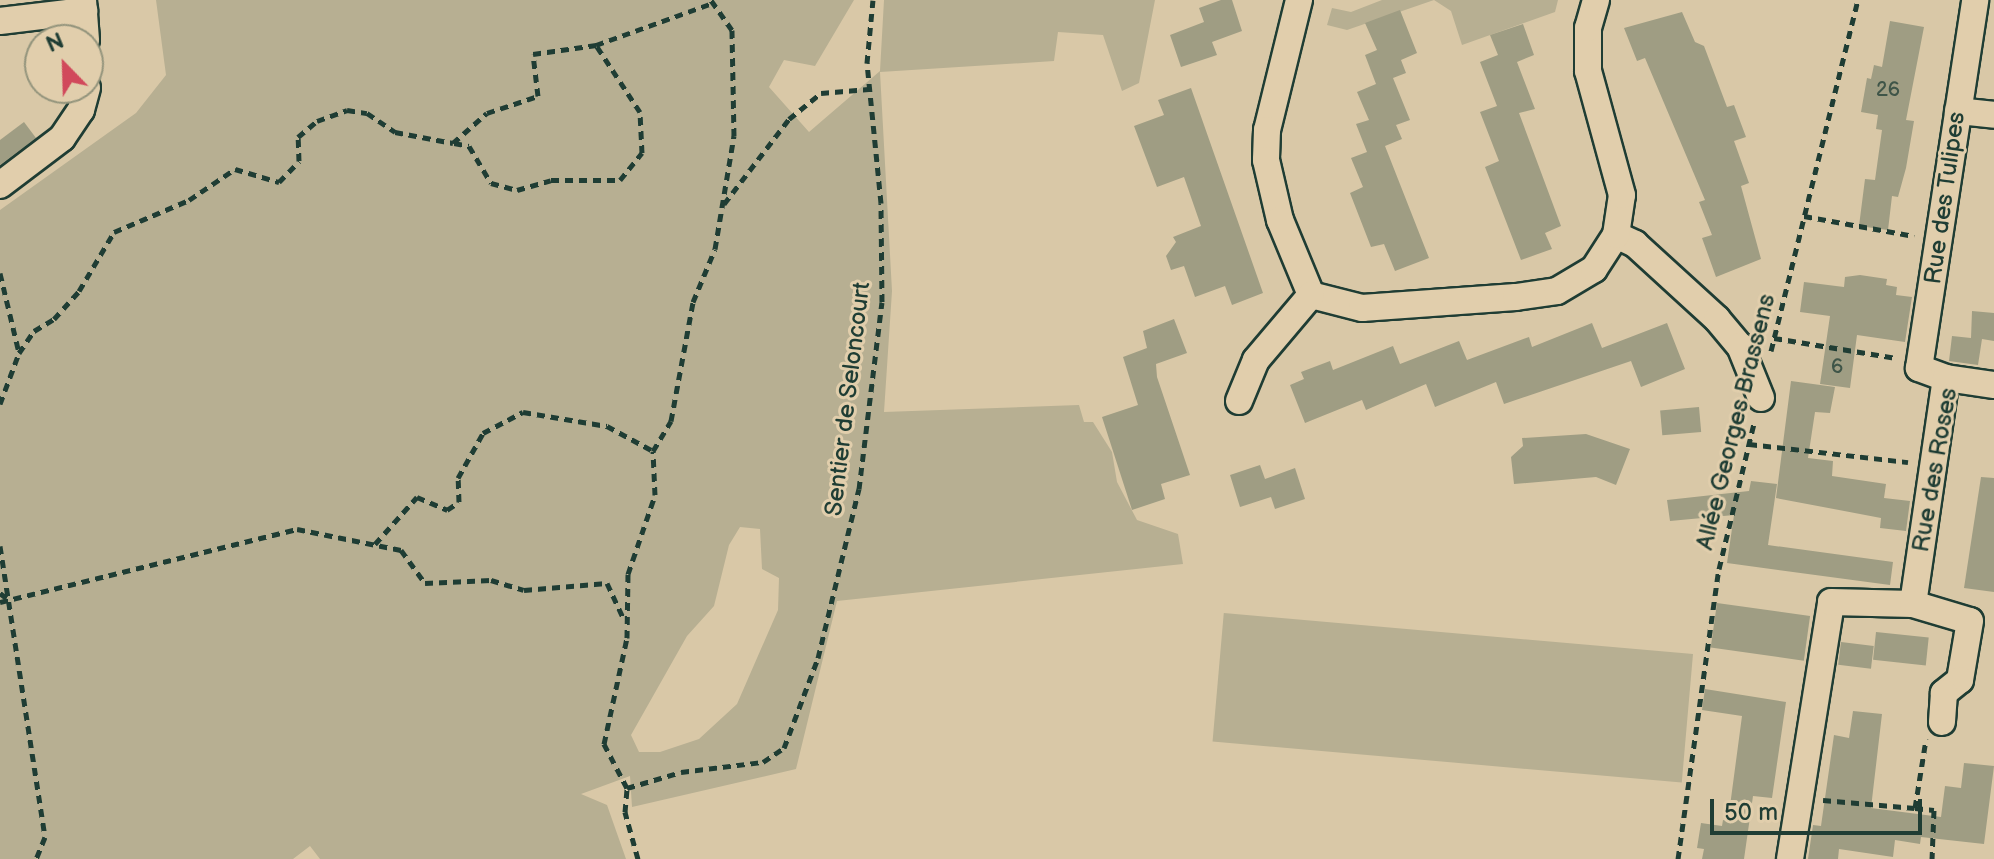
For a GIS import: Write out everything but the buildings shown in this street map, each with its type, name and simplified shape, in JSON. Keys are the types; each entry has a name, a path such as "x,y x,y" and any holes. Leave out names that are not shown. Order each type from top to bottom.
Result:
{"street":[{"path":"1299,0 1267,130 1266,160 1280,220 1311,295"},
{"path":"1311,295 1362,308 1542,294 1583,278 1603,258 1616,235 1619,181 1588,71 1588,28 1596,0"},
{"name":"Rue des Tulipes","path":"1920,363 1975,0"},
{"path":"0,21 84,6"},
{"path":"0,185 62,138 83,104"},
{"path":"1958,111 1994,115"},
{"path":"1616,235 1635,244 1717,319 1740,346 1761,398"},
{"path":"1239,401 1256,360 1311,295"},
{"path":"1920,363 1919,368 1946,378"},
{"name":"Rue des Roses","path":"1913,604 1946,378 1994,385"},
{"path":"1790,859 1831,602 1913,604 1970,621 1960,680 1944,693 1942,722"}],"path":[{"name":"Sentier de Seloncourt","path":"627,788 681,772 763,762 784,748 818,658 859,489 882,302 881,203 869,89 873,0"},
{"name":"Allée Georges Brassens","path":"1678,859 1719,569 1858,0"},
{"path":"453,143 487,113 538,96 533,54 596,45 710,2 732,30 734,136 715,249 693,302 671,421 653,451 655,495 628,574 624,619 627,638 604,744 627,788 625,812 638,859"},
{"path":"0,404 19,353 34,331 54,319 79,291 114,232 189,200 235,169 279,182 299,161 298,137 317,121 357,111 395,132 469,146 491,183 517,190 551,180 620,180 642,153 640,112 596,45"},
{"path":"721,208 789,119 821,93 869,89"},
{"path":"1804,216 1939,240"},
{"path":"0,273 19,353"},
{"path":"1774,338 1920,363"},
{"path":"374,545 417,497 447,510 459,502 458,478 483,433 523,412 607,426 653,451"},
{"path":"1749,444 1932,465"},
{"path":"0,602 297,529 401,550 425,583 491,580 524,590 607,583 624,619"},
{"path":"0,546 45,837 36,859"},
{"path":"0,593 9,601"},
{"path":"1915,808 1926,734 1942,722"},
{"path":"1802,799 1934,810 1932,859"}],"shaded area":[{"path":"156,0 854,0 815,66 784,60 769,87 809,132 880,71 884,0 1155,0 1139,83 1122,91 1103,35 1058,32 1054,61 880,72 892,291 884,412 1079,405 1084,422 1093,422 1112,452 1117,482 1137,520 1178,534 1183,564 837,601 796,769 632,807 630,776 581,794 607,805 626,859 320,859 310,846 293,859 0,859 0,210 136,113 166,75","holes":["740,527 760,529 762,569 779,578 778,610 737,704 699,739 660,752 639,752 631,735 687,636 714,606 729,545"]},
{"path":"1382,0 1434,0 1347,30 1327,25 1332,8 1351,12"},
{"path":"1434,0 1558,0 1555,12 1462,45 1451,11"},
{"path":"1224,613 1693,654 1682,783 1213,741"}]}
